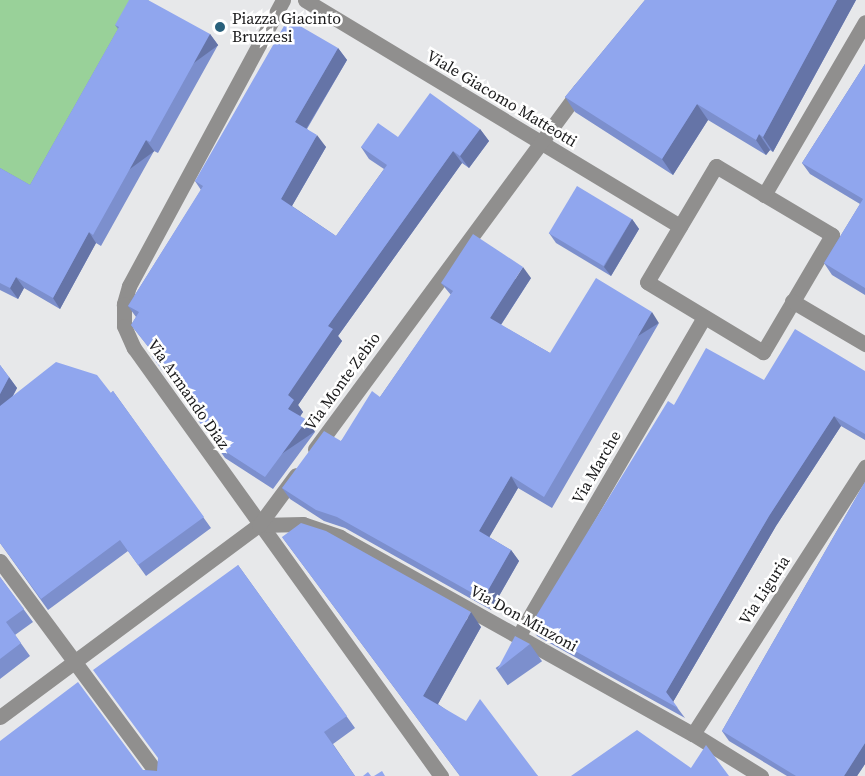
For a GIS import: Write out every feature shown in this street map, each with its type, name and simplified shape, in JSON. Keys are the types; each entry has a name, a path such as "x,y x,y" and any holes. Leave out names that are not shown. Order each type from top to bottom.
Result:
{"street":[{"name":"Via Armando Diaz","path":"283,0 129,286 123,316 134,348 441,776"},
{"name":"Viale Giacomo Matteotti","path":"305,0 680,226"},
{"path":"764,195 865,22"},
{"name":"Via Monte Zebio","path":"0,717 259,525 590,76"},
{"path":"716,166 764,195 832,236 763,352 647,282 716,166"},
{"path":"792,302 865,344"},
{"name":"Via Marche","path":"519,635 704,317"},
{"name":"Via Liguria","path":"693,734 865,467"},
{"name":"Via Don Minzoni","path":"259,525 288,522 327,531 519,635 693,734 761,776"},
{"path":"0,561 159,776"}],"green space":[{"path":"0,0 149,0 34,191 0,172"}],"building":[{"path":"129,0 148,0 210,34 150,142 146,140 93,235 89,232 53,298 16,277 10,288 0,283 0,168 30,185 119,27 115,25"},
{"path":"645,0 837,0 763,137 759,134 756,140 697,104 662,159 565,97"},
{"path":"288,19 338,48 295,122 317,135 281,199 336,236 387,165 361,147 378,123 398,137 430,93 480,129 460,156 453,151 328,326 333,329 288,395 294,400 288,409 307,420 265,477 217,446 178,392 183,381 162,370 152,356 154,354 131,325 139,312 128,306 203,186 195,181"},
{"path":"865,64 865,288 824,263 863,199 802,163"},
{"path":"577,186 632,219 604,266 549,233"},
{"path":"473,234 523,267 490,318 550,353 596,278 652,312 544,497 511,476 479,531 511,550 483,599 337,517 316,510 282,488 324,431 341,441 372,391 380,397 453,291 441,283"},
{"path":"795,329 865,371 865,434 834,416 769,516 666,692 678,708 530,626 668,401 674,405 706,348 764,380"},
{"path":"56,362 97,375 111,393 113,391 204,517 138,565 120,540 41,599 0,543 0,406"},
{"path":"0,365 9,377 0,394"},
{"path":"865,482 865,743 844,776 796,776 722,731"},
{"path":"301,523 326,531 471,612 423,696 466,721 480,699 538,776 460,776 282,537"},
{"path":"238,565 347,716 324,732 355,776 0,776 0,741 78,682 143,770 157,771 158,758 93,670"},
{"path":"0,577 24,609 6,622 21,643 0,659"},
{"path":"515,636 530,644 497,670"},
{"path":"637,730 691,768 706,745 729,776 571,776"},
{"path":"382,771 385,776 374,776"}],"place":[{"name":"Piazza Giacinto Bruzzesi","path":"220,27"}]}
